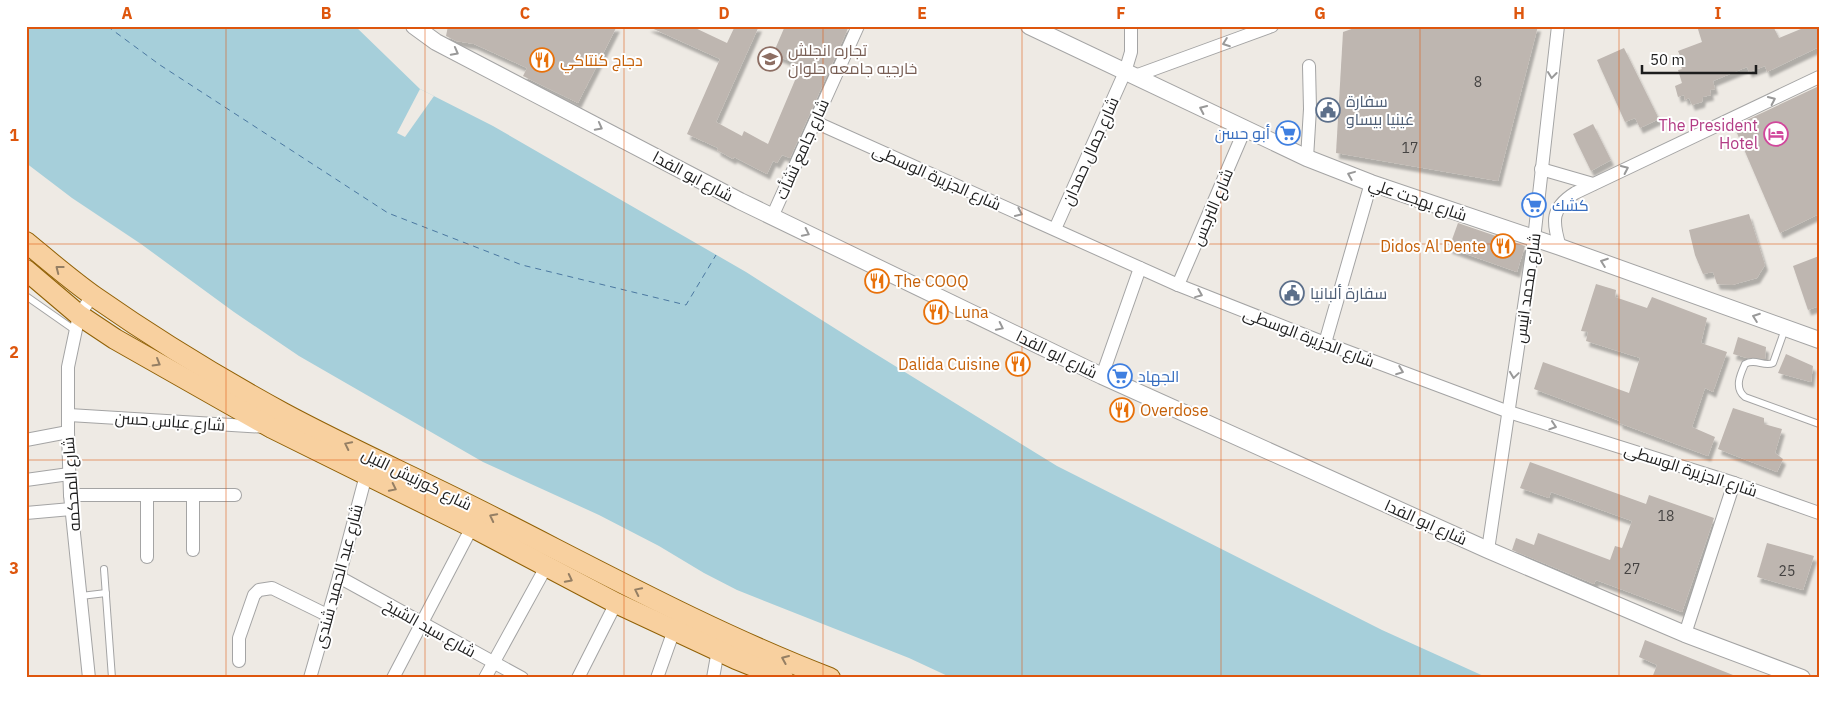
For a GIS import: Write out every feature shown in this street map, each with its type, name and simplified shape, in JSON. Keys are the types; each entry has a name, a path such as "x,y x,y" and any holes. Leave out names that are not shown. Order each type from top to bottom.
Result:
{"main road":[{"name":"شارع كورنيش النيل","path":"26,242 93,295 127,319 284,413 638,591 744,642 830,678"},
{"name":"شارع كورنيش النيل","path":"26,270 78,323 115,339 272,428 472,527 616,604 783,678"},
{"path":"115,339 127,319"}],"street":[{"name":"شارع ابو الفدا","path":"414,26 436,42 772,216 1102,376 1488,550 1685,634 1802,678"},
{"name":"شارع جامع نشأت","path":"772,216 858,26"},
{"name":"شارع بهجت علي","path":"1029,26 1306,158 1371,183 1560,247 1819,340"},
{"name":"شارع جمال حمدان","path":"1055,229 1130,74 1131,26"},
{"path":"1130,74 1272,26"},
{"name":"شارع محمد انيس","path":"1488,550 1534,239 1558,26"},
{"path":"1306,158 1310,110 1309,66"},
{"path":"1560,247 1554,228 1555,213 1563,201 1593,184 1819,78"},
{"name":"شارع الجزيرة الوسطى","path":"815,122 1178,285 1325,344 1509,412 1734,483 1819,513"},
{"name":"شارع النرجس","path":"1178,285 1245,129"},
{"path":"1541,169 1593,184"},
{"path":"1325,344 1371,183"},
{"path":"1102,376 1140,268"},
{"name":"شارع المحكمه","path":"90,678 70,496 68,367 78,323 93,295"},
{"name":"شارع عباس حسن","path":"69,415 272,428"},
{"path":"26,440 68,432"},
{"path":"26,480 69,474"},
{"name":"شارع عبد الحميد شندى","path":"310,678 366,475"},
{"path":"1685,634 1734,483"},
{"path":"147,495 147,557"},
{"path":"70,496 235,495"},
{"path":"193,496 193,550"},
{"path":"26,514 71,509"},
{"path":"393,678 472,527"},
{"path":"485,678 546,567"},
{"name":"شارع سيد الشيخ","path":"339,577 522,678"},
{"path":"239,661 239,638 254,595 259,590 272,588 327,615"},
{"path":"578,678 616,604"},
{"path":"657,678 674,630"},
{"path":"713,678 718,650"}],"lane":[{"path":"26,296 78,323"},
{"path":"1785,328 1773,363 1770,365 1750,361 1745,364 1738,388 1744,397 1819,424"},
{"path":"104,568 112,678"},
{"path":"81,596 106,593"}],"water":[{"path":"26,26 355,26 420,89 493,126 746,272 1057,466 1382,630 1488,678 952,678 909,658 737,590 599,515 483,462 299,356 234,312 141,244 72,198 26,163"}],"pier":[{"path":"420,89 434,96 405,137 397,133"}],"building":[{"path":"448,26 617,26 578,103 523,76 527,68 474,44 456,41 446,36"},
{"path":"647,26 691,26 727,43 735,26 759,26 716,122 742,136 744,131 768,144 801,66 773,54 785,26 849,26 790,158 782,155 777,163 773,161 767,174 734,157 733,159 717,150 718,148 687,134 720,59"},
{"path":"1360,26 1538,26 1498,181 1336,153 1343,32"},
{"path":"1697,26 1773,26 1779,38 1808,26 1819,26 1819,47 1767,72 1765,66 1749,72 1747,67 1713,81 1715,89 1710,90 1711,95 1703,97 1702,102 1692,105 1689,98 1685,100 1684,95 1678,97 1675,86 1682,83 1678,70 1682,69 1679,61 1682,60 1678,51 1702,42"},
{"path":"1624,48 1659,119 1640,128 1635,118 1625,122 1597,60"},
{"path":"1819,86 1819,214 1780,233 1734,126"},
{"path":"1593,124 1611,160 1591,171 1573,134"},
{"path":"1749,214 1765,265 1757,278 1732,285 1717,284 1713,272 1703,274 1695,255 1689,230"},
{"path":"1458,223 1525,246 1517,272 1449,248"},
{"path":"1819,256 1819,306 1808,310 1793,266"},
{"path":"1596,284 1616,290 1615,297 1647,308 1652,297 1707,318 1701,343 1727,352 1713,392 1705,388 1692,427 1715,437 1708,456 1534,389 1543,362 1629,393 1640,358 1586,341 1588,332 1581,331"},
{"path":"1738,337 1766,347 1765,359 1747,358 1733,354"},
{"path":"1786,354 1813,366 1811,382 1778,373"},
{"path":"1733,408 1764,418 1764,424 1782,429 1775,453 1783,459 1777,472 1718,449"},
{"path":"1530,462 1646,504 1649,495 1714,518 1682,612 1596,580 1594,584 1512,550 1516,538 1534,545 1538,533 1610,560 1615,546 1622,548 1632,521 1551,492 1549,498 1520,488"},
{"path":"1767,543 1814,556 1803,590 1757,577"},
{"path":"1645,640 1738,678 1652,678 1657,665 1639,657"}],"ferry route":[{"path":"107,26 160,65 388,213 522,265 686,305 716,255"}],"place":[{"name":"تجاره انجلش خارجيه جامعه حلوان","path":"770,59"},
{"name":"دجاج كنتاكي","path":"542,60"},
{"name":"سفارة غينيا بيساو","path":"1328,110"},
{"name":"أبو حسن","path":"1288,133"},
{"name":"The President Hotel","path":"1776,134"},
{"name":"كشك","path":"1534,205"},
{"name":"Didos Al Dente","path":"1503,246"},
{"name":"The COOQ","path":"877,281"},
{"name":"سفارة ألبانيا","path":"1292,293"},
{"name":"Luna","path":"936,312"},
{"name":"Dalida Cuisine","path":"1018,364"},
{"name":"الجهاد","path":"1120,376"},
{"name":"Overdose","path":"1122,410"}]}
